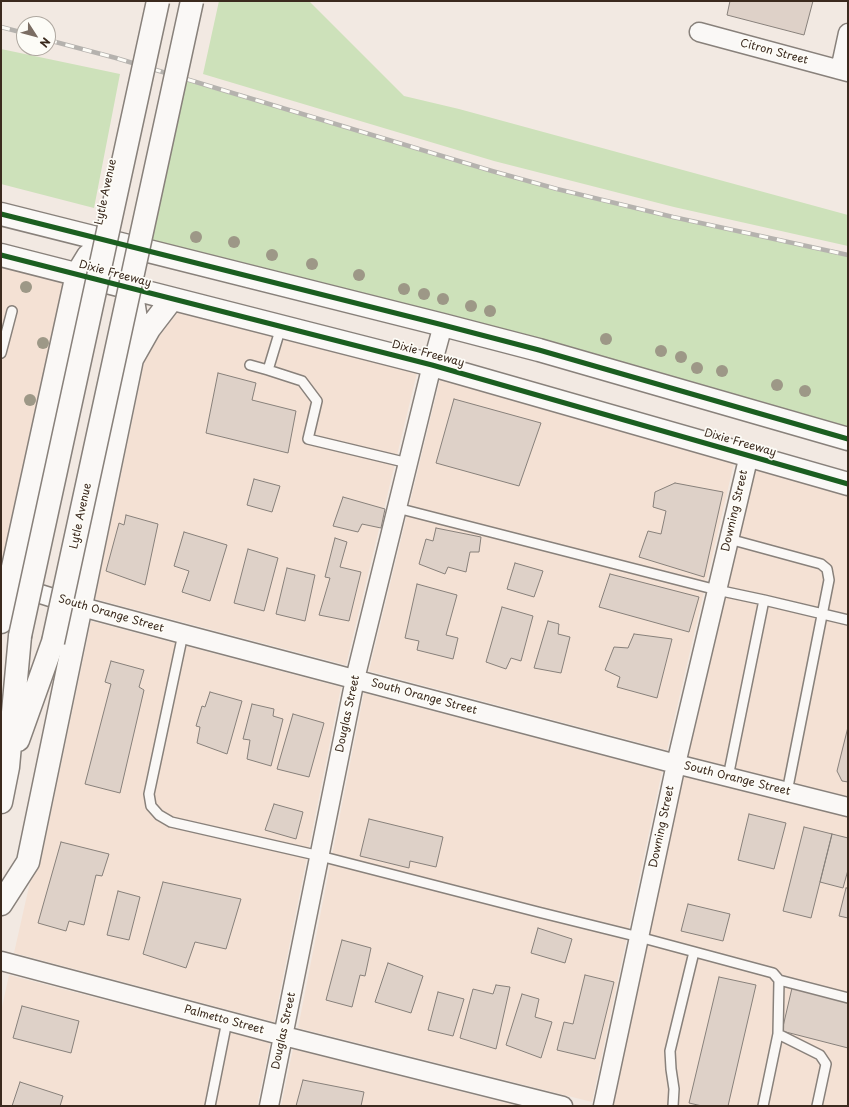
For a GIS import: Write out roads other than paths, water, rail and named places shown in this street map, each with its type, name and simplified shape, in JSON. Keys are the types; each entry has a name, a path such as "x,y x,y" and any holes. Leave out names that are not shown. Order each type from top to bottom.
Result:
{"main road":[{"name":"Lytle Avenue","path":"1,802 8,767 20,636 158,1"},
{"name":"Lytle Avenue","path":"8,767 53,642 192,1"},
{"path":"1,214 539,350 848,439"},
{"path":"1,622 5,583 77,274 88,256 106,241"},
{"path":"1,904 28,862 82,607 132,359 136,319 131,288 122,265 106,241"},
{"name":"Dixie Freeway","path":"1,254 432,365 848,484"},
{"path":"132,359 149,329 172,299"}],"street":[{"name":"Citron Street","path":"699,32 844,71"},
{"path":"844,71 848,33"},
{"name":"Douglas Street","path":"269,1106 355,679 443,325"},
{"name":"Downing Street","path":"603,1106 676,764 748,455"},
{"name":"South Orange Street","path":"5,583 82,607 183,634 676,764 848,807"},
{"name":"Palmetto Street","path":"1,961 284,1036 563,1106"}],"lane":[{"path":"1,353 12,311"},
{"path":"268,370 281,327"},
{"path":"250,365 302,381 317,401 308,439 408,463"},
{"path":"397,508 717,590 848,620"},
{"path":"729,538 821,564 827,569 829,580 786,792"},
{"path":"728,777 764,600"},
{"path":"183,634 149,794 151,806 159,815 171,822 320,856 639,937 773,973 779,980 848,998"},
{"path":"672,1106 674,1089 670,1051 694,952"},
{"path":"762,1106 778,1034 779,980"},
{"path":"210,1106 227,1021"},
{"path":"778,1034 820,1055 826,1064 817,1106"}],"railway":[{"path":"1,27 16,31"},
{"path":"56,42 116,58 492,171 557,189 673,217 848,255"}]}
